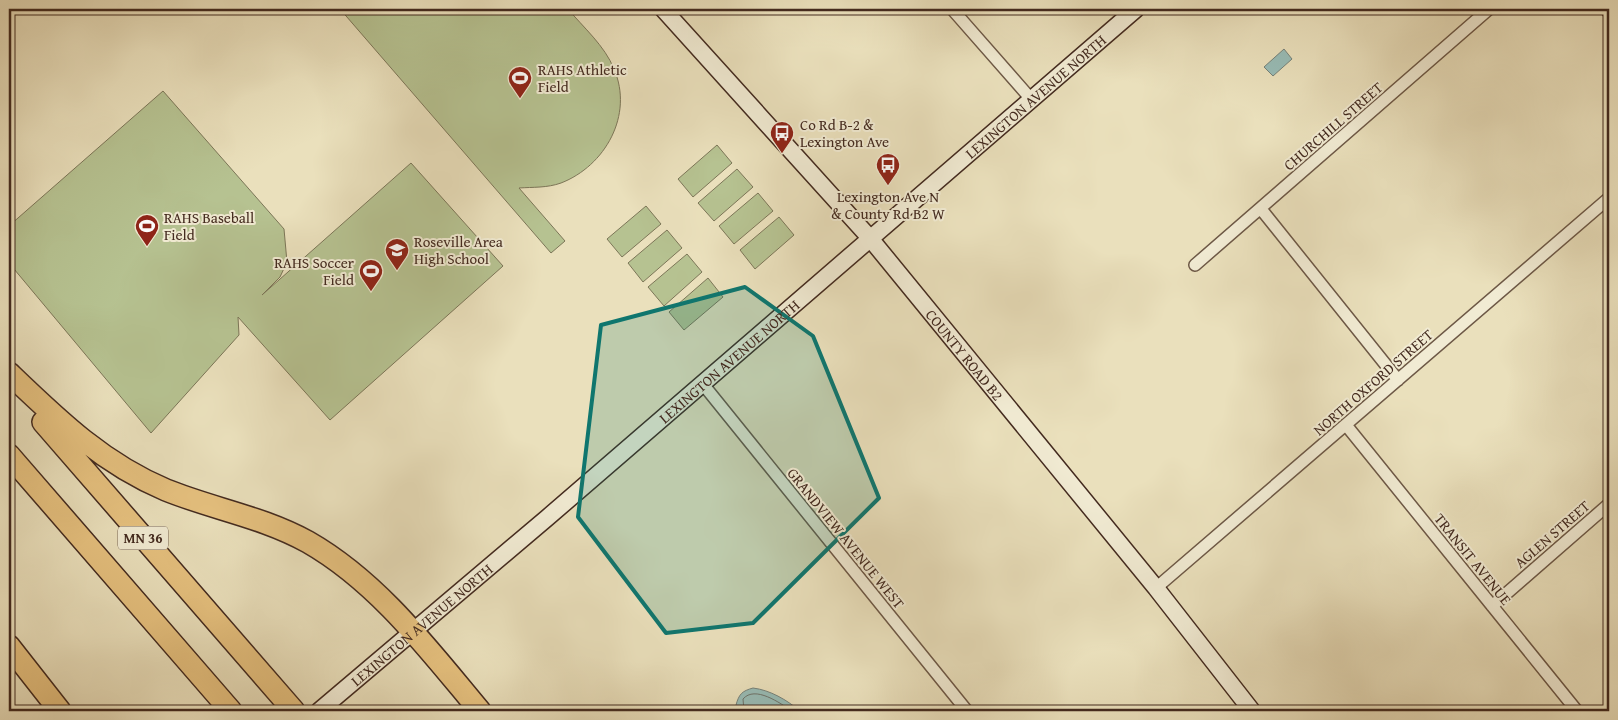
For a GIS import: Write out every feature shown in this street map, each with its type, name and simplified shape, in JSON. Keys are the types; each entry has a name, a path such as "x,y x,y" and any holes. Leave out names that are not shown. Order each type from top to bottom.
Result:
{"highway":[{"path":"9,373 75,436 118,466 183,496 254,517 309,542 336,560 413,630 480,711"},
{"name":"MN 36","path":"9,382 294,711"},
{"name":"MN 36","path":"9,455 231,711"},
{"path":"9,646 60,711"}],"main road":[{"name":"COUNTY ROAD B2","path":"663,9 869,237 1156,588 1252,711"},
{"name":"LEXINGTON AVENUE NORTH","path":"319,711 1136,9"}],"street":[{"path":"952,9 1031,100"},
{"name":"CHURCHILL STREET","path":"1195,265 1488,9"},
{"path":"1606,9 1609,13"},
{"name":"NORTH OXFORD STREET","path":"1156,588 1609,198"},
{"path":"1260,209 1398,380"},
{"name":"GRANDVIEW AVENUE WEST","path":"702,383 967,711"},
{"name":"TRANSIT AVENUE","path":"1346,426 1577,711"},
{"name":"AGLEN STREET","path":"1492,606 1609,504"}],"highlighted area":[{"path":"745,287 813,336 879,498 753,623 666,633 578,517 601,325"}],"green space":[{"name":"RAHS Athletic Field","path":"340,9 568,9 605,52 610,61 619,86 620,104 618,121 612,137 591,164 577,175 556,185 519,188 565,241 551,253"},
{"name":"RAHS Baseball Field","path":"163,91 284,229 287,262 280,277 262,295 411,163 503,266 330,420 238,317 239,335 151,433 9,263 10,225"},
{"path":"717,145 732,163 693,197 678,179"},
{"path":"737,169 753,187 714,221 698,203"},
{"path":"758,193 773,211 734,244 719,226"},
{"path":"646,206 661,224 622,257 607,239"},
{"path":"779,217 794,235 755,269 740,250"},
{"path":"667,230 682,248 643,282 628,263"},
{"path":"687,254 702,272 664,306 648,287"},
{"path":"708,278 723,297 684,330 669,312"}],"water":[{"path":"1284,49 1292,59 1273,76 1264,67"},
{"path":"753,688 778,696 800,711 740,711 736,705 740,696"}],"place":[{"name":"RAHS Athletic Field","path":"520,99"},
{"name":"Co Rd B-2 & Lexington Ave","path":"782,154"},
{"name":"Lexington Ave N & County Rd B2 W","path":"888,186"},
{"name":"RAHS Baseball Field","path":"147,247"},
{"name":"Roseville Area High School","path":"397,271"},
{"name":"RAHS Soccer Field","path":"371,292"}]}
